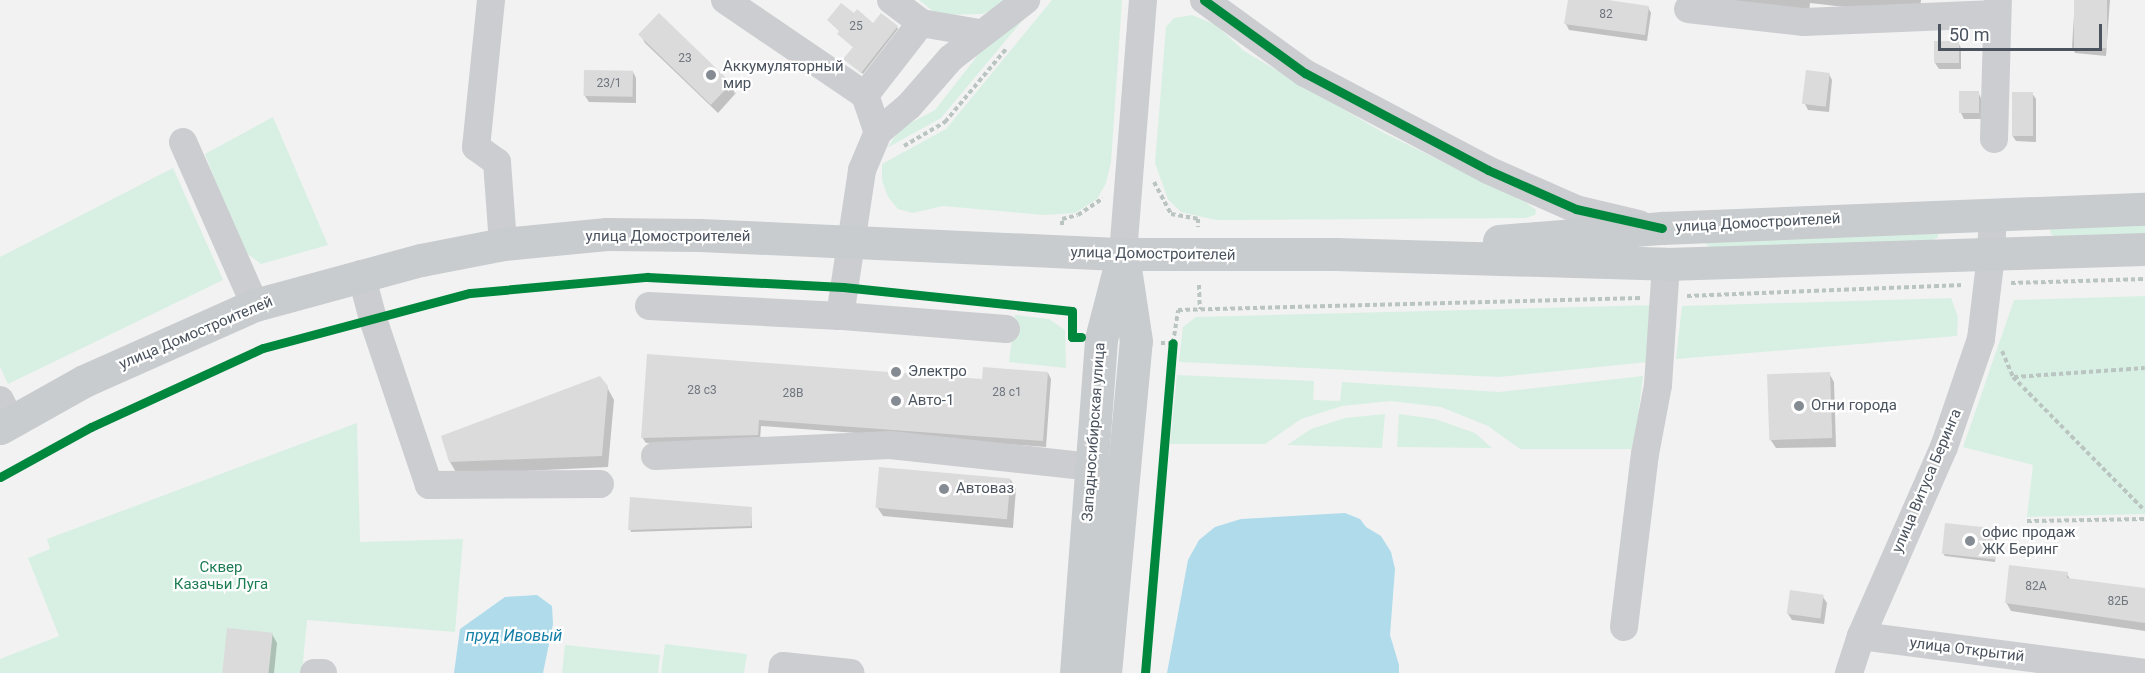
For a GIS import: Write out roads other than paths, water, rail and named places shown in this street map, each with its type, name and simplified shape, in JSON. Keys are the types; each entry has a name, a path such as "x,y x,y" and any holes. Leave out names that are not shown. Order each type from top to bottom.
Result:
{"main road":[{"name":"улица Домостроителей","path":"1336,254 1662,228 1993,213 2145,209"},
{"name":"улица Домостроителей","path":"4,417 255,305 362,274 503,244 607,234 850,241 1123,254 1336,254 1666,264 2145,249"},
{"name":"Западносибирская улица","path":"1076,673 1101,339 1123,254"},
{"name":"Западносибирская улица","path":"1105,673 1136,341 1123,254"}],"street":[{"path":"491,0 476,147 497,162 503,244"},
{"path":"725,0 865,95 878,132"},
{"path":"891,0 921,23 980,33"},
{"path":"840,316 862,170 878,132 909,106 951,58 980,33 1026,0"},
{"path":"1123,254 1143,0"},
{"path":"1204,0 1305,73 1488,170 1576,209 1662,228"},
{"path":"1689,9 1804,22 1997,7 1994,139"},
{"path":"865,95 921,23"},
{"path":"183,142 255,305"},
{"name":"улица Витуса Беринга","path":"1849,673 1861,636 1944,447 1978,350 1991,255 1993,213"},
{"path":"1624,627 1645,454 1658,385 1666,264"},
{"path":"362,274 373,319 429,486 600,484"},
{"path":"649,306 840,316 1006,329"},
{"path":"655,456 890,445 1091,467"},
{"name":"улица Открытий","path":"1861,636 2145,673"},
{"path":"782,673 783,666 851,673"},
{"path":"314,673 323,673"}],"water":[{"path":"1345,513 1360,519 1366,527 1381,536 1391,552 1395,569 1390,635 1399,665 1399,673 1167,673 1188,560 1199,540 1215,527 1241,519"},
{"name":"пруд Ивовый","path":"537,595 552,606 553,624 543,673 454,673 460,629 505,597"}],"place":[{"name":"Аккумуляторный мир","path":"711,75"},
{"name":"Электро","path":"896,372"},
{"name":"Авто-1","path":"896,401"},
{"name":"Огни города","path":"1799,406"},
{"name":"Автоваз","path":"944,489"},
{"name":"офис продаж ЖК Беринг","path":"1970,541"}],"park label":[{"name":"Сквер Казачьи Луга","path":"221,576"}]}
